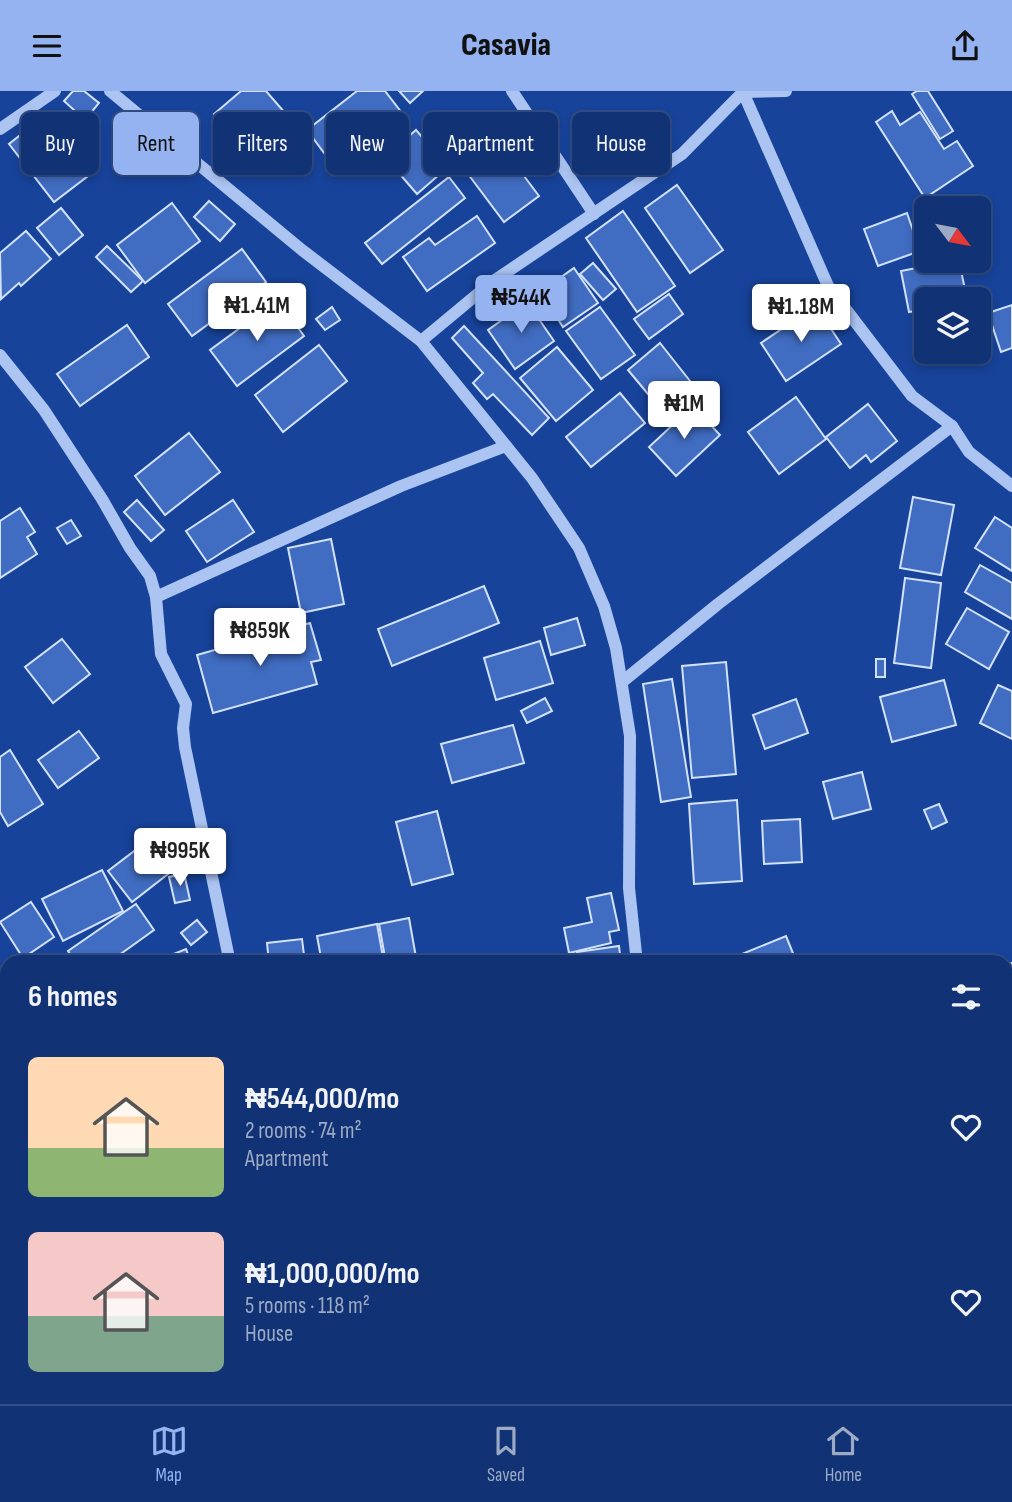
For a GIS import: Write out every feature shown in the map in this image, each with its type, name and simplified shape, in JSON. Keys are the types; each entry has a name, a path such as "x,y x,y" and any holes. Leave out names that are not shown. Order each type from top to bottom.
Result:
{"street":[{"path":"0,129 55,91"},
{"path":"110,91 302,250 421,341 532,478 579,548 604,606 616,648 630,736 629,888 636,955"},
{"path":"512,91 594,214"},
{"path":"421,341 492,282 681,154 743,92 786,91"},
{"path":"743,92 828,286 912,396 952,426 969,452 1012,485"},
{"path":"0,355 44,410 150,576 156,597 161,653 186,704 183,728 185,747 228,955"},
{"path":"622,682 718,604 952,426"},
{"path":"156,597 401,486 506,446"}],"building":[{"path":"73,91 84,91 99,103 92,112 76,112 64,101"},
{"path":"241,91 266,91 284,112 216,112"},
{"path":"357,91 385,91 401,112 330,112"},
{"path":"399,91 423,91 410,103"},
{"path":"928,91 953,131 940,139 912,94"},
{"path":"892,111 900,125 920,112 944,149 957,141 973,166 928,196 924,196 876,122"},
{"path":"326,115 326,156 312,137 312,126"},
{"path":"416,130 423,138 423,175 439,175 417,194 401,175 409,175 409,136"},
{"path":"21,134 21,159 9,144"},
{"path":"33,175 87,175 88,176 54,202"},
{"path":"469,175 523,175 539,196 504,222"},
{"path":"449,177 465,198 382,264 365,243"},
{"path":"677,185 723,250 690,273 645,208"},
{"path":"209,201 235,224 220,241 194,217"},
{"path":"172,203 200,241 145,283 117,245"},
{"path":"61,208 83,235 59,255 37,228"},
{"path":"623,211 675,286 637,312 586,238"},
{"path":"907,213 914,233 914,253 878,266 864,229"},
{"path":"477,216 495,243 427,291 403,257 429,238 435,245"},
{"path":"26,231 51,259 21,286 19,283 1,299 0,253"},
{"path":"107,246 143,281 131,292 96,257"},
{"path":"242,249 266,282 192,336 168,304"},
{"path":"593,263 616,289 603,300 580,274"},
{"path":"574,268 598,303 563,327 540,292"},
{"path":"914,268 914,273 962,273 964,287 914,287 914,311 909,312 901,271"},
{"path":"669,294 683,314 649,339 634,319"},
{"path":"278,300 304,336 237,386 210,350"},
{"path":"527,302 554,341 515,369 488,330"},
{"path":"1012,305 1012,348 1001,352 991,322 991,312"},
{"path":"816,306 841,344 786,381 761,343"},
{"path":"332,307 340,320 325,330 316,319"},
{"path":"600,307 635,355 601,379 566,331"},
{"path":"127,325 149,357 80,406 57,374"},
{"path":"464,326 549,418 532,435 493,394 487,399 473,383 483,373 452,338"},
{"path":"660,343 694,386 663,412 628,370"},
{"path":"319,345 347,381 283,432 255,395"},
{"path":"557,347 593,390 556,421 520,378"},
{"path":"620,393 645,423 591,467 566,437"},
{"path":"796,397 826,439 779,474 748,432"},
{"path":"868,404 897,441 871,462 866,455 850,468 826,437"},
{"path":"693,406 720,435 676,476 649,447"},
{"path":"189,433 220,472 165,515 135,476"},
{"path":"913,497 954,505 941,575 900,568"},
{"path":"137,500 164,530 151,541 124,512"},
{"path":"233,500 254,532 207,562 186,531"},
{"path":"20,508 35,532 27,537 37,554 0,578 0,521"},
{"path":"995,517 1012,528 1012,571 975,548"},
{"path":"71,520 81,536 67,544 57,528"},
{"path":"331,539 344,604 301,613 288,548"},
{"path":"980,565 1012,583 1012,619 965,592"},
{"path":"905,578 941,583 931,668 894,663"},
{"path":"484,586 499,623 392,666 378,629"},
{"path":"967,608 1009,632 989,669 946,644"},
{"path":"577,618 585,645 551,655 544,628"},
{"path":"310,623 321,660 311,662 317,684 213,713 197,655"},
{"path":"62,639 90,674 53,703 25,667"},
{"path":"540,641 553,683 496,700 484,658"},
{"path":"876,659 885,659 885,677 876,677"},
{"path":"726,662 736,774 692,778 682,666"},
{"path":"672,679 691,797 661,802 643,684"},
{"path":"944,680 956,725 892,742 880,697"},
{"path":"998,685 1012,691 1012,739 980,723"},
{"path":"545,698 552,711 527,723 521,711"},
{"path":"796,699 808,733 765,749 753,715"},
{"path":"513,725 524,763 452,783 441,744"},
{"path":"79,731 99,758 58,788 38,760"},
{"path":"10,750 43,804 8,826 0,812 0,757"},
{"path":"862,772 871,809 833,819 823,782"},
{"path":"737,800 742,881 694,884 689,804"},
{"path":"939,804 947,822 932,829 924,810"},
{"path":"437,811 453,874 412,885 396,822"},
{"path":"800,819 802,862 764,864 762,821"},
{"path":"163,829 186,860 132,902 108,871"},
{"path":"102,870 123,911 63,941 42,899"},
{"path":"184,873 190,900 175,903 169,877"},
{"path":"611,893 619,930 609,932 611,943 569,953 564,928 592,922 587,898"},
{"path":"31,902 54,937 27,955 21,955 0,922"},
{"path":"136,904 154,930 119,955 71,955 68,951"},
{"path":"409,918 416,955 385,955 379,924"},
{"path":"197,920 207,932 191,945 181,933"},
{"path":"377,924 383,955 321,955 317,936"},
{"path":"786,936 794,955 740,955"},
{"path":"302,939 304,955 268,955 267,943"},
{"path":"619,946 620,955 578,955 577,952"},
{"path":"186,949 188,955 171,955"}]}
